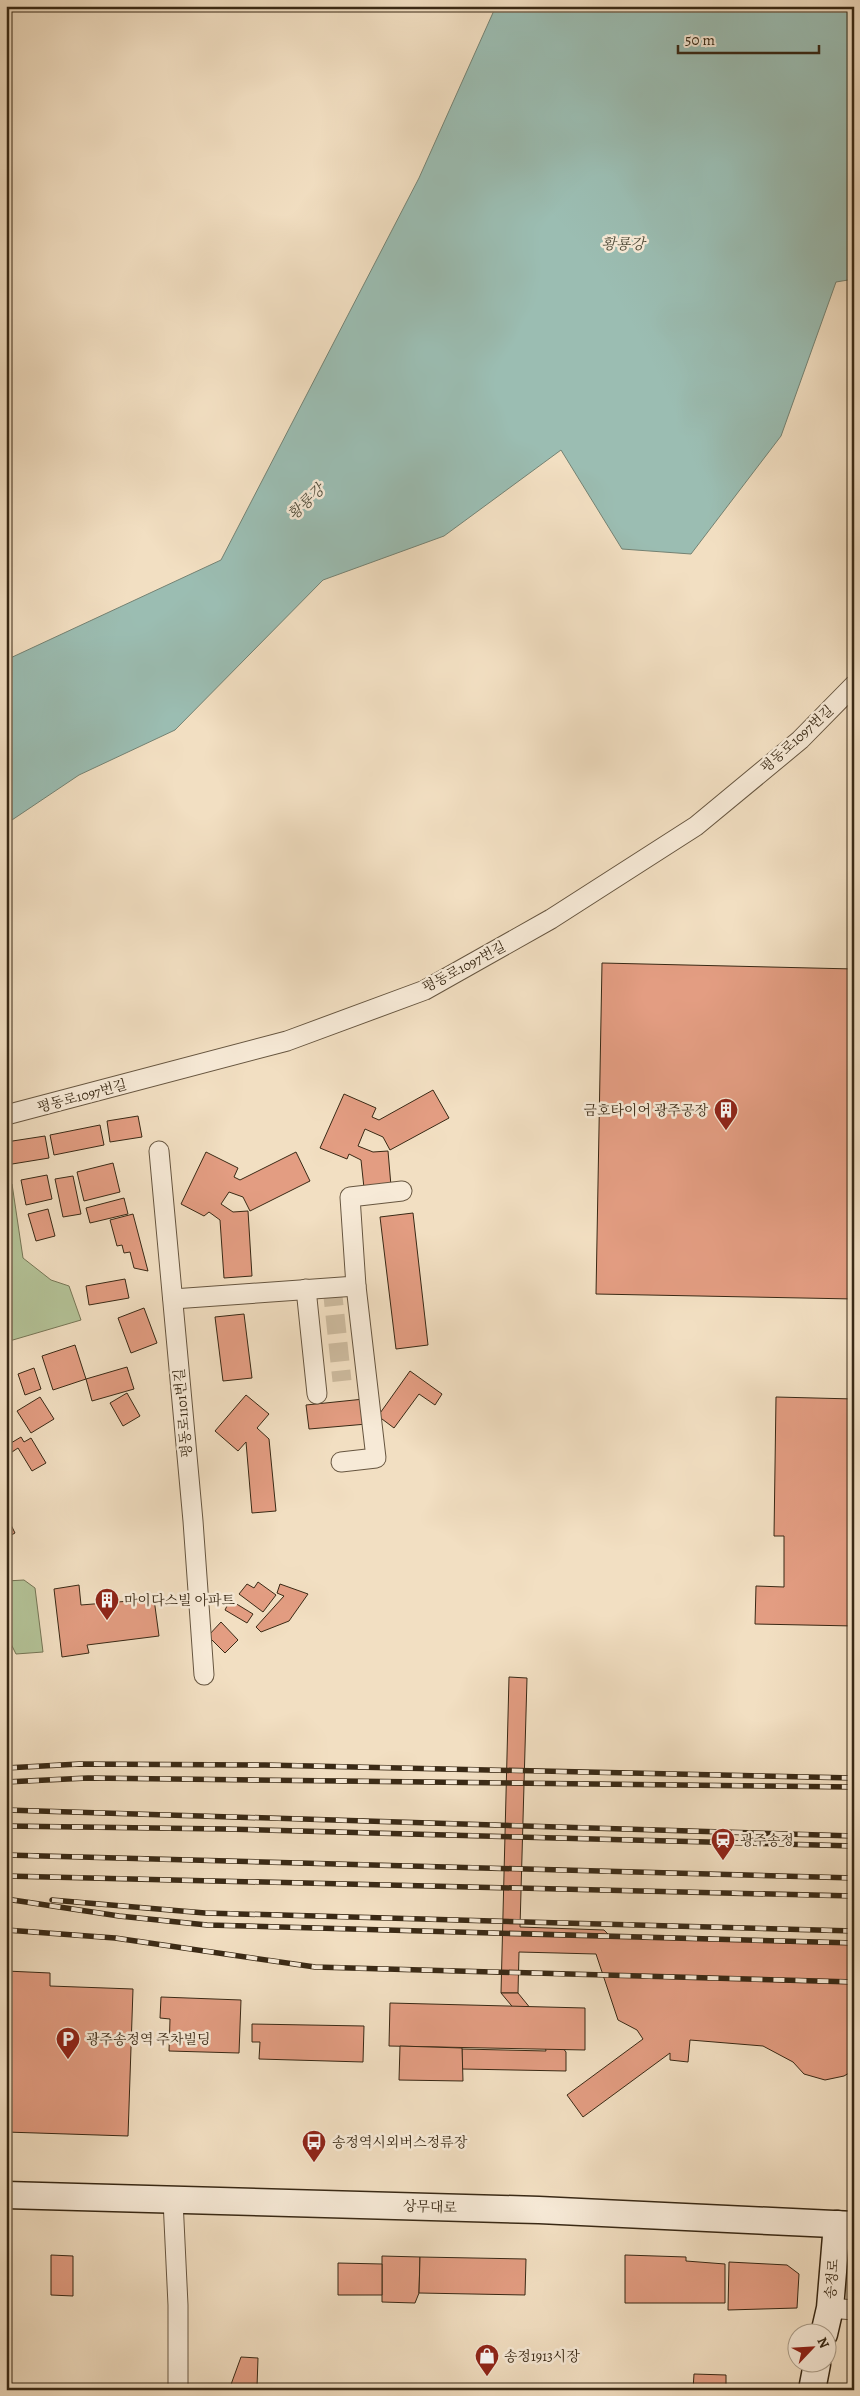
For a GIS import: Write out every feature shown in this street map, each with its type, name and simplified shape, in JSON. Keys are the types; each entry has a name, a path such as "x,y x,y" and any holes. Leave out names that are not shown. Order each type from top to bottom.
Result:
{"main road":[{"name":"상무대로","path":"6,2195 529,2209 845,2224"},
{"name":"송정로","path":"831,2324 842,2309 845,2224"},
{"path":"812,2390 816,2374"}],"street":[{"name":"평동로1097번길","path":"6,1115 287,1041 424,990 551,919 696,826 800,740 854,685"},
{"name":"평동로1101번길","path":"159,1151 204,1675"},
{"path":"341,1462 376,1458 356,1286 350,1197 402,1191"},
{"path":"173,1299 356,1286"},
{"path":"306,1289 317,1394"},
{"path":"173,2200 178,2305 178,2390"}],"green space":[{"path":"6,1184 12,1184 23,1258 51,1280 69,1286 81,1320 6,1342"},
{"path":"24,1580 35,1588 43,1652 16,1654 6,1634 6,1581"}],"water":[{"name":"황룡강","path":"496,6 854,6 854,279 836,282 781,436 691,554 622,549 561,450 444,536 323,580 175,730 79,775 6,824 6,660 221,560 419,178"}],"building":[{"name":"금호타이어 광주공장","path":"602,963 854,969 854,1299 596,1294"},
{"path":"433,1090 449,1118 390,1150 383,1137 365,1129 358,1146 373,1152 388,1151 391,1186 364,1188 361,1160 349,1154 347,1159 320,1148 344,1094 376,1108 372,1117 379,1120"},
{"path":"138,1116 142,1137 110,1142 107,1121"},
{"path":"100,1125 104,1145 54,1155 50,1135"},
{"path":"45,1136 49,1158 6,1165 6,1142"},
{"path":"206,1152 238,1168 234,1177 240,1180 296,1152 310,1181 250,1211 243,1197 229,1192 221,1204 233,1212 248,1211 252,1276 224,1278 220,1220 209,1212 204,1216 181,1204"},
{"path":"113,1163 120,1192 84,1201 77,1172"},
{"path":"47,1175 52,1199 26,1205 21,1180"},
{"path":"73,1176 81,1214 63,1217 55,1179"},
{"path":"124,1198 128,1214 90,1223 86,1208"},
{"path":"48,1209 55,1236 36,1241 28,1214"},
{"path":"413,1213 428,1345 396,1349 380,1217"},
{"path":"133,1214 148,1271 134,1268 130,1252 124,1253 122,1245 117,1246 110,1220"},
{"path":"125,1279 129,1298 89,1305 86,1286"},
{"path":"144,1308 157,1343 131,1353 118,1318"},
{"path":"244,1314 252,1378 223,1381 215,1317"},
{"path":"75,1345 86,1379 53,1390 42,1356"},
{"path":"127,1367 134,1389 92,1401 86,1379"},
{"path":"34,1368 41,1389 25,1395 18,1374"},
{"path":"410,1371 442,1394 435,1405 419,1394 394,1428 378,1416"},
{"path":"6,1386 11,1400 6,1402"},
{"path":"127,1393 140,1416 123,1426 110,1403"},
{"path":"246,1395 269,1414 257,1428 269,1439 276,1511 252,1513 246,1442 238,1451 215,1431"},
{"path":"40,1397 54,1419 31,1433 17,1411"},
{"path":"776,1397 854,1399 854,1626 755,1624 756,1586 784,1587 784,1536 774,1536"},
{"path":"364,1399 367,1424 309,1429 306,1405"},
{"path":"21,1437 24,1442 31,1438 46,1463 32,1471 18,1448 6,1456 6,1446"},
{"path":"6,1515 15,1533 6,1538"},
{"path":"258,1582 276,1595 263,1612 239,1594 247,1584 254,1588"},
{"path":"280,1584 308,1594 289,1621 261,1632 256,1627 284,1596 277,1593"},
{"name":"마이다스빌 아파트","path":"79,1585 81,1605 154,1599 159,1636 87,1645 89,1653 62,1657 54,1589"},
{"path":"230,1600 253,1614 247,1623 225,1610"},
{"path":"221,1622 238,1640 225,1653 208,1636"},
{"path":"509,1677 527,1678 520,1927 604,1930 609,1935 854,1944 854,2070 844,2076 825,2080 804,2074 793,2062 763,2046 690,2040 688,2062 670,2060 670,2053 583,2117 567,2095 643,2039 637,2030 618,2020 596,1954 519,1952 518,1993 501,1993"},
{"name":"광주송정역 주차빌딩","path":"6,1971 50,1973 50,1986 133,1989 128,2136 6,2132"},
{"path":"501,1993 518,1993 566,2052 566,2071 462,2069 462,2049 546,2051 545,2046"},
{"path":"161,1997 241,2000 239,2053 169,2051 170,2019 160,2018"},
{"path":"390,2003 585,2008 585,2050 389,2046"},
{"path":"252,2024 364,2026 363,2062 259,2059 260,2042 252,2042"},
{"path":"400,2046 462,2048 463,2081 399,2080"},
{"path":"51,2255 73,2256 73,2296 51,2295"},
{"path":"625,2255 686,2257 686,2261 725,2264 725,2303 625,2303"},
{"path":"382,2256 420,2257 419,2293 415,2303 382,2302"},
{"path":"420,2257 526,2259 525,2295 419,2293"},
{"path":"729,2262 787,2265 799,2274 797,2308 728,2310"},
{"path":"338,2263 382,2264 382,2295 338,2295"},
{"path":"241,2357 258,2358 257,2387 280,2390 229,2390"},
{"path":"694,2374 726,2375 726,2390 693,2390"},
{"path":"598,2385 649,2387 649,2390 598,2390"},
{"path":"656,2385 687,2385 687,2390 656,2390"}],"tunnel":[{"path":"332,1287 342,1381"}],"railway":[{"path":"6,1768 79,1764 265,1765 854,1778"},
{"path":"6,1782 88,1778 854,1787"},
{"path":"6,1810 854,1836"},
{"path":"6,1826 225,1829 854,1846"},
{"path":"6,1855 854,1878"},
{"path":"6,1876 854,1896"},
{"path":"6,1899 119,1916 207,1925 854,1943"},
{"path":"52,1900 205,1913 854,1931"},
{"path":"6,1930 115,1938 315,1967 854,1982"}],"place":[{"name":"금호타이어 광주공장","path":"726,1131"},
{"name":"마이다스빌 아파트","path":"107,1621"},
{"name":"광주송정","path":"723,1861"},
{"name":"광주송정역 주차빌딩","path":"68,2060"},
{"name":"송정역시외버스정류장","path":"314,2163"},
{"name":"송정1913시장","path":"487,2377"}]}
